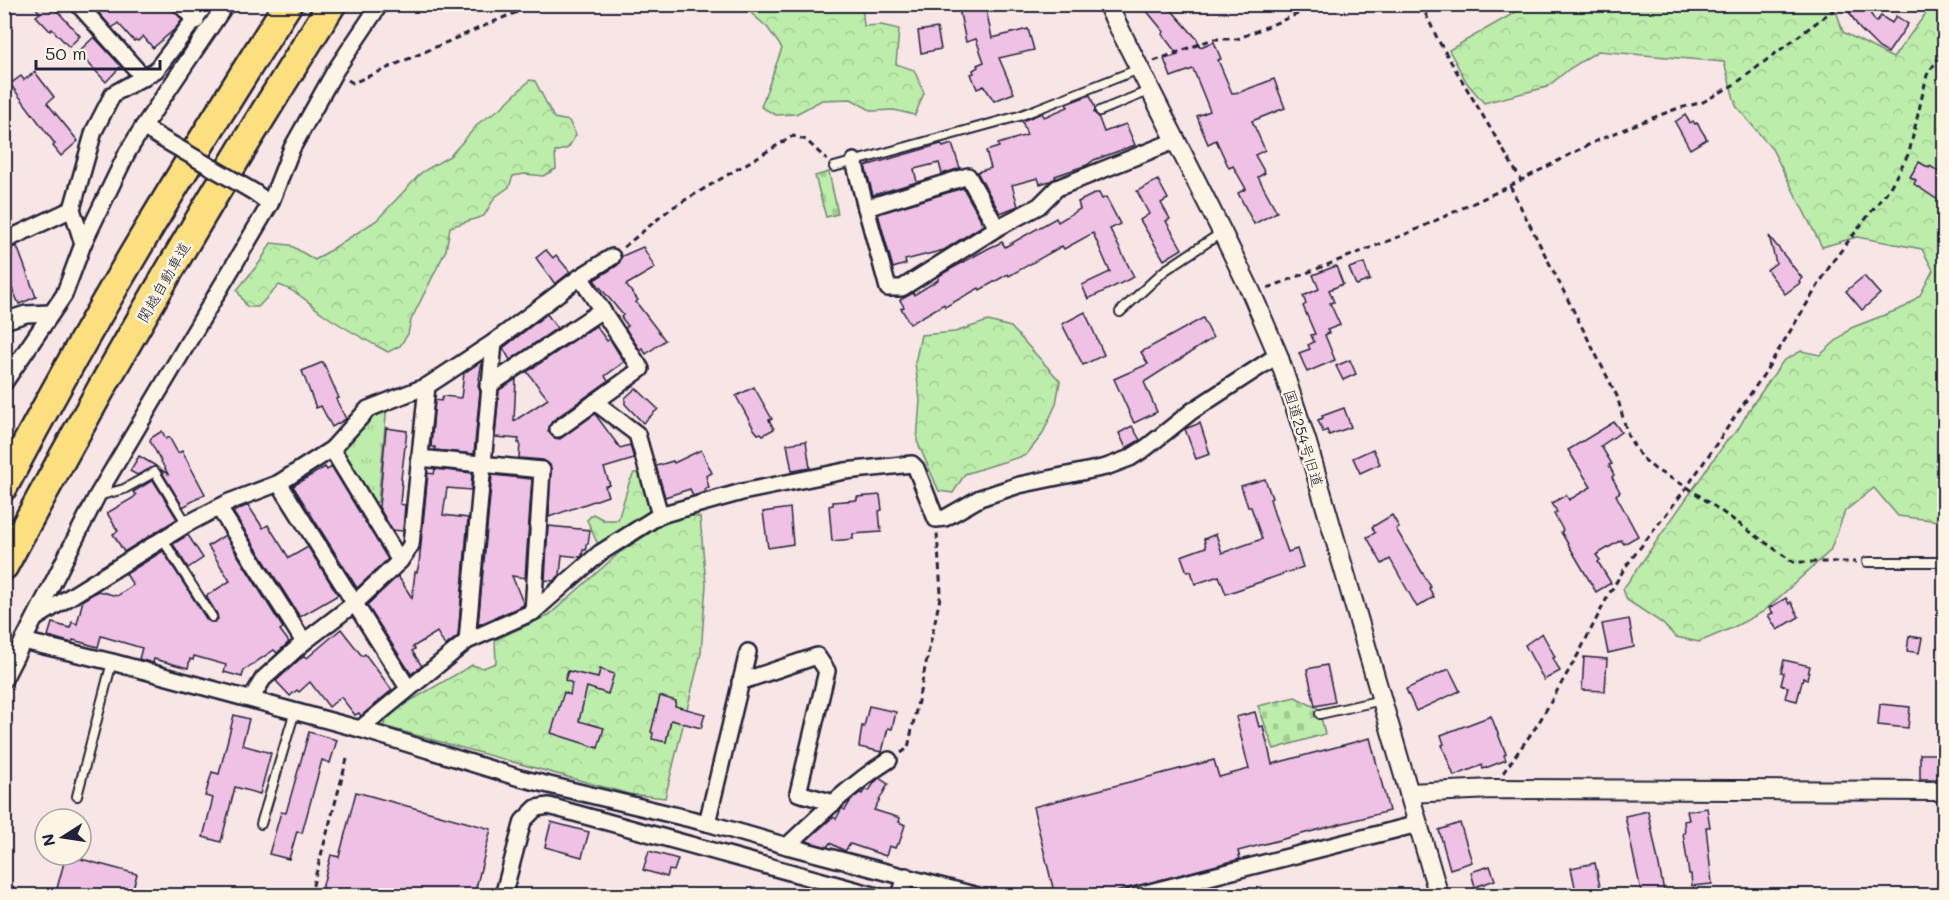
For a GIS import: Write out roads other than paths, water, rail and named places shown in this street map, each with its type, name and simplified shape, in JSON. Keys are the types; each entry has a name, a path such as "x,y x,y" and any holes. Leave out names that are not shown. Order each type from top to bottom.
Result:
{"highway":[{"path":"4,486 124,273 223,106 288,4"},
{"name":"関越自動車道","path":"4,566 66,449 152,300 332,4"}],"street":[{"path":"78,4 144,78"},
{"path":"180,4 196,21"},
{"path":"83,244 72,209 94,130 113,94 156,70 196,21 206,4"},
{"path":"4,383 64,295 83,244 127,153 226,4"},
{"path":"4,679 98,496 270,204 292,148 335,71 380,4"},
{"name":"国道254号旧道","path":"1107,4 1222,232 1278,355 1307,443 1439,896"},
{"path":"144,127 254,192 270,204"},
{"path":"854,161 888,288 902,288 997,228 1039,206 1058,188 1177,140"},
{"path":"866,208 968,176 997,228"},
{"path":"4,241 72,209"},
{"path":"36,618 187,525 229,502 279,483 332,449 368,409 427,386 494,342 580,277 612,257"},
{"path":"558,429 641,369 580,277"},
{"path":"489,386 602,310"},
{"path":"4,321 26,314 50,313"},
{"path":"466,641 494,342"},
{"path":"360,729 466,641 533,612 600,553 660,515 753,489 845,471 912,464 916,468 936,519 945,518 980,498 1019,485 1106,467 1130,458 1192,411 1278,355"},
{"path":"251,699 263,680 304,642 355,603 400,561 411,545 427,386"},
{"path":"595,402 637,434 660,515"},
{"path":"332,449 400,561"},
{"path":"419,458 542,471 533,612"},
{"path":"279,483 408,688"},
{"path":"219,508 304,642"},
{"path":"23,641 112,662 295,711 520,778 707,822 787,846 978,896"},
{"path":"707,822 748,652"},
{"path":"740,682 817,656 827,671 798,793 834,803"},
{"path":"787,846 834,803 889,760"},
{"path":"1409,793 1492,789 1944,791"},
{"path":"503,896 523,821 536,808 549,806 877,896"},
{"path":"1134,896 1418,824"},
{"path":"900,896 906,876"}],"lane":[{"path":"834,167 1019,116 1139,69"},
{"path":"1100,111 1151,90"},
{"path":"1120,312 1164,271 1222,232"},
{"path":"98,496 124,489 155,472 187,525"},
{"path":"163,540 212,617"},
{"path":"1867,562 1944,562"},
{"path":"77,796 112,662"},
{"path":"1320,714 1382,700"},
{"path":"261,824 295,711"}]}
